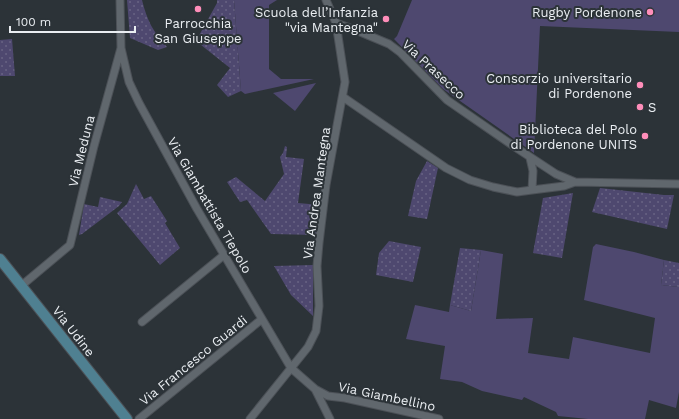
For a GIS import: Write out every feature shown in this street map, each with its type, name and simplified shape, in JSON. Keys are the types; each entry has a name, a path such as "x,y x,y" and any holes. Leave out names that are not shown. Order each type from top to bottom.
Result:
{"main road":[{"name":"Via Udine","path":"1,262 22,286 127,419"}],"street":[{"name":"Via Meduna","path":"22,286 70,245 94,146 121,48 120,0"},
{"name":"Via Andrea Mantegna","path":"250,419 308,347 316,332 319,306 317,266 319,242 326,185 345,82 336,23 326,0"},
{"name":"Via Prasecco","path":"336,23 358,30 390,44 401,53 447,100 530,158 556,174 575,182"},
{"name":"Via Giambattista Tiepolo","path":"121,48 129,82 139,103 224,255 291,368"},
{"name":"Via Prasecco","path":"343,97 446,168 470,180 493,187 517,192 564,186 575,182 679,184"},
{"path":"530,158 533,171 532,190"},
{"path":"142,322 224,255"},
{"name":"Via Francesco Guardi","path":"138,419 262,319"},
{"name":"Via Giambellino","path":"291,368 315,389 328,396 345,398 439,419"},
{"path":"315,389 330,419"}],"shaded area":[{"path":"127,0 142,0 151,25 167,47 158,50 130,38"},
{"path":"217,0 234,0 241,91 228,97 217,85 230,68 196,41 217,3"},
{"path":"234,0 277,0 269,5 269,69 281,79 314,79 245,94 241,91"},
{"path":"412,0 679,0 679,32 540,26 534,153 443,89 394,39 397,36"},
{"path":"12,39 15,76 0,76 0,40"},
{"path":"316,83 295,111 273,93"},
{"path":"285,146 287,147 286,157 304,159 298,203 320,205 316,235 271,234 247,200 240,202 227,182 236,177 265,201 284,174 280,157"},
{"path":"427,161 438,168 427,219 408,216 416,181"},
{"path":"136,184 144,199 151,196 167,221 165,223 180,248 160,265 117,213 127,204"},
{"path":"600,188 674,195 667,229 592,212"},
{"path":"573,193 562,258 533,253 543,198"},
{"path":"100,197 122,202 119,206 79,235 84,204 98,207"},
{"path":"389,241 421,247 413,282 376,275 379,253"},
{"path":"596,244 664,260 661,285 679,287 679,392 676,408 649,400 645,419 588,419 558,416 556,412 524,397 522,400 482,391 462,382 440,379 445,346 406,339 415,305 449,312 450,305 471,311 481,250 503,254 496,319 533,318 528,353 569,359 573,337 650,353 655,318 584,300 593,247"},
{"path":"460,248 481,250 471,311 450,305"},
{"path":"664,260 679,263 679,287 661,285"},
{"path":"313,265 313,316 291,295 274,266"}],"place":[{"name":"Parrocchia San Giuseppe","path":"198,9"},
{"name":"Rugby Pordenone","path":"650,12"},
{"name":"Scuola dell’Infanzia \"via Mantegna\"","path":"386,19"},
{"name":"Consorzio universitario di Pordenone","path":"640,85"},
{"name":"S","path":"640,107"},
{"name":"Biblioteca del Polo di Pordenone UNITS","path":"645,136"}]}
